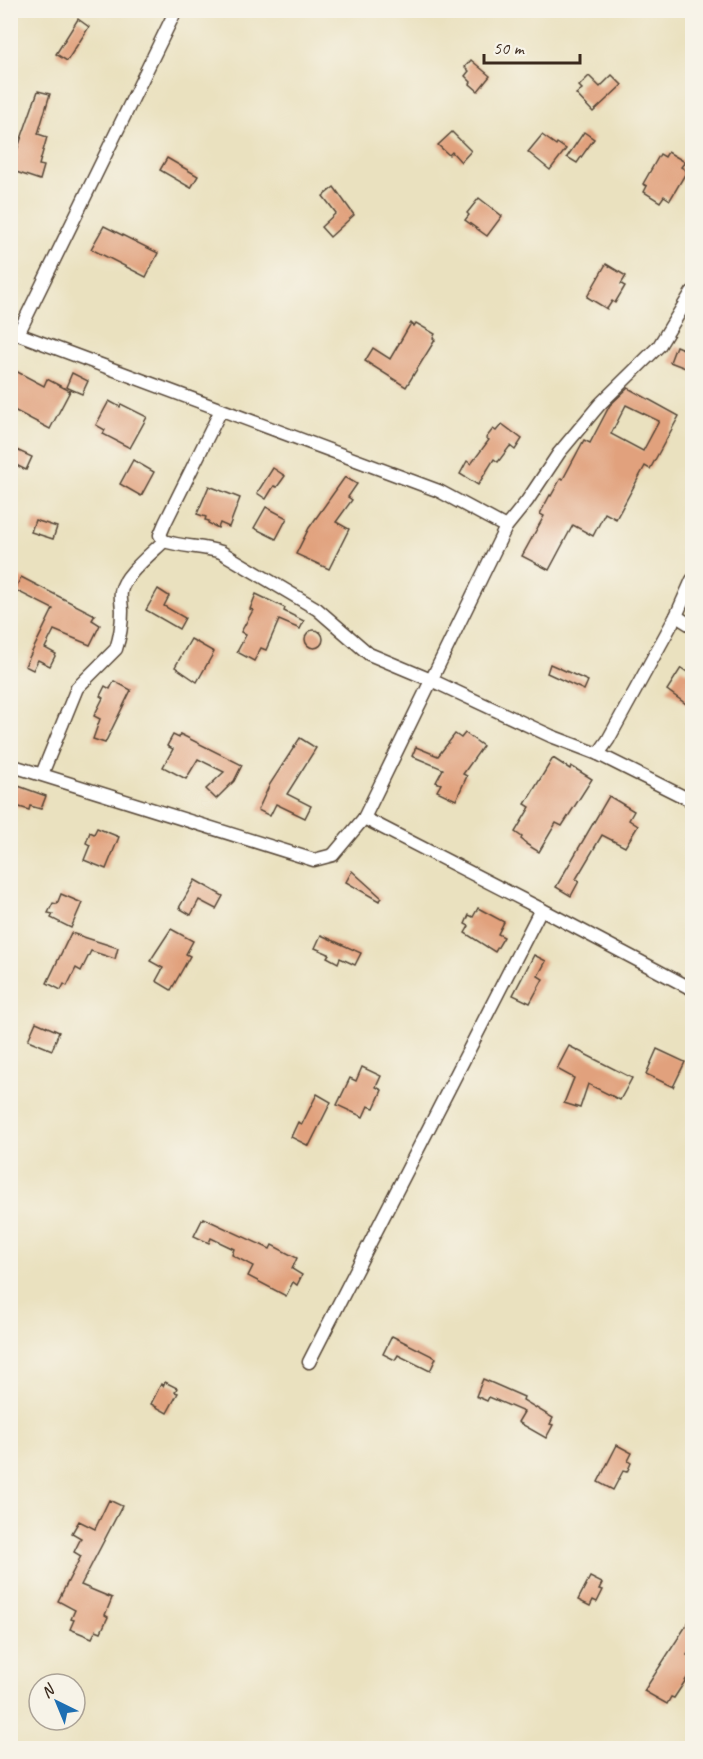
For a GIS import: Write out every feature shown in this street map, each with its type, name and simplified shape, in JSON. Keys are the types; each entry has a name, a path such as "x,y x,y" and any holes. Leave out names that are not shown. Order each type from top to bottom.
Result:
{"street":[{"path":"176,10 14,333 439,490 507,527"},
{"path":"10,765 314,860 333,855 364,818 507,527 566,445 600,404 659,346 692,292"},
{"path":"221,410 160,535 164,542 204,547 221,552 317,609 369,654 551,736 598,754 693,801"},
{"path":"42,774 77,688 116,649 119,642 123,585 129,576 164,542"},
{"path":"598,754 608,740 676,616 693,580"},
{"path":"676,616 693,626"},
{"path":"364,818 693,989"},
{"path":"309,1362 541,909"}],"building":[{"path":"78,19 89,27 67,61 56,54"},
{"path":"471,60 490,76 478,91 465,76 469,71 465,67"},
{"path":"612,75 622,85 593,112 576,94 582,89 579,86 589,76 600,87"},
{"path":"38,91 50,94 38,134 47,137 39,165 44,166 40,180 10,170"},
{"path":"452,132 471,151 461,162 452,152 449,155 438,145"},
{"path":"584,132 594,139 577,163 567,157"},
{"path":"542,135 566,149 550,170 528,152"},
{"path":"668,152 685,162 681,167 687,171 670,200 664,196 660,202 644,192 647,186 643,184 660,154 665,157"},
{"path":"167,158 198,176 191,188 160,170"},
{"path":"334,187 354,215 330,237 321,227 336,213 323,196"},
{"path":"479,198 502,216 487,236 465,220 469,215 467,213"},
{"path":"104,226 158,253 146,277 91,249"},
{"path":"606,264 626,276 621,284 625,286 615,303 612,301 607,309 587,297"},
{"path":"411,323 414,326 416,323 435,334 433,338 435,340 406,387 365,361 373,348 390,359"},
{"path":"676,346 693,353 693,371 670,362"},
{"path":"10,368 44,386 47,379 70,391 50,429 10,408"},
{"path":"72,373 88,381 82,394 66,387"},
{"path":"628,388 679,416 650,469 645,466 616,519 605,513 593,536 573,525 549,570 522,556 544,516 540,514 550,495 561,478 563,479 584,440 590,443 610,405","holes":["626,405 659,421 643,451 611,434"]},
{"path":"109,401 120,407 121,404 147,417 130,448 103,434 105,430 96,425"},
{"path":"502,424 522,439 515,450 510,446 498,462 494,459 478,485 460,474 467,461 471,464 489,440 486,438 493,429 496,431"},
{"path":"10,447 32,457 26,470 10,462"},
{"path":"133,460 154,472 141,496 120,484"},
{"path":"273,468 285,476 277,487 274,486 266,499 257,493"},
{"path":"345,477 357,484 348,497 352,500 336,522 349,529 329,569 296,554 309,528"},
{"path":"209,486 240,498 229,527 220,523 218,528 208,523 209,521 205,520 206,517 197,514"},
{"path":"266,507 287,518 276,539 254,528"},
{"path":"35,520 57,527 53,539 31,532"},
{"path":"21,577 95,615 92,620 100,625 90,645 54,630 45,648 56,654 50,666 38,660 33,670 25,666 53,609 15,590"},
{"path":"158,589 169,596 164,606 185,618 179,629 146,610"},
{"path":"256,594 285,608 284,611 304,621 300,629 279,620 266,650 261,648 254,661 237,652 246,635 241,632 253,610 250,609"},
{"path":"314,630 320,633 323,639 320,645 314,648 308,645 305,639 308,633"},
{"path":"191,639 214,652 197,682 175,667"},
{"path":"550,664 588,681 584,690 547,673"},
{"path":"681,668 693,676 693,709 667,690"},
{"path":"114,681 131,690 105,743 93,739 100,719 94,716 103,698 100,696 105,686 110,689"},
{"path":"465,733 483,746 463,774 467,776 456,800 437,791 441,784 436,782 443,769 412,756 416,747 438,756 455,734 461,738"},
{"path":"180,734 242,765 234,781 216,799 206,789 224,772 198,759 186,779 163,767 173,749 167,746 173,735 179,738"},
{"path":"300,738 316,748 287,794 311,806 305,818 276,804 270,816 258,810 270,784"},
{"path":"553,758 592,779 562,826 556,823 539,852 526,844 515,832 530,807 525,804"},
{"path":"10,783 46,796 41,809 30,806 29,810 10,804"},
{"path":"609,796 634,811 629,820 638,826 625,847 602,835 576,879 579,881 571,896 556,887"},
{"path":"97,828 119,837 106,869 84,860 90,845 86,843 90,832 94,834"},
{"path":"352,871 382,898 379,901 346,882"},
{"path":"195,880 223,896 216,909 199,900 191,915 179,908"},
{"path":"61,894 82,903 71,928 51,918 53,914 48,913 53,903 57,904"},
{"path":"478,908 504,922 498,934 504,937 495,952 465,933 469,926 465,924 469,915 473,917"},
{"path":"171,929 193,941 186,954 190,956 171,990 156,981 163,968 150,961"},
{"path":"71,933 118,948 115,959 91,951 81,971 76,968 67,986 64,984 61,990 47,983"},
{"path":"321,935 361,953 355,965 340,958 338,963 327,957 329,954 315,948"},
{"path":"534,955 546,961 538,976 543,979 530,1003 513,995"},
{"path":"36,1022 59,1032 52,1050 28,1040"},
{"path":"569,1046 632,1078 620,1100 588,1084 580,1108 564,1103 574,1078 557,1069"},
{"path":"657,1049 685,1062 673,1087 646,1074"},
{"path":"362,1067 381,1076 376,1087 382,1090 374,1108 368,1106 363,1117 337,1105 350,1078 356,1081"},
{"path":"317,1094 331,1102 309,1146 291,1137 298,1122 302,1124"},
{"path":"203,1218 270,1249 272,1245 297,1258 292,1269 302,1275 297,1285 293,1282 286,1296 248,1276 253,1266 232,1255 234,1249 211,1238 209,1243 194,1236"},
{"path":"392,1336 436,1358 430,1371 398,1355 395,1360 383,1354"},
{"path":"483,1379 524,1397 523,1400 553,1418 550,1424 553,1425 546,1438 518,1422 524,1412 489,1397 487,1401 476,1396"},
{"path":"165,1382 177,1388 175,1392 178,1393 167,1413 151,1404 161,1384 163,1386"},
{"path":"617,1445 632,1453 628,1461 631,1463 627,1472 623,1471 613,1490 598,1482"},
{"path":"109,1500 122,1506 81,1585 112,1598 105,1615 108,1617 101,1632 96,1630 92,1638 70,1629 75,1610 58,1601 81,1556 74,1552 81,1538 72,1533 79,1521 95,1529"},
{"path":"590,1577 602,1583 599,1589 603,1590 597,1602 593,1600 590,1606 578,1600"},
{"path":"693,1615 693,1646 687,1655 693,1659 693,1669 674,1698 671,1697 667,1704 644,1691"}]}
